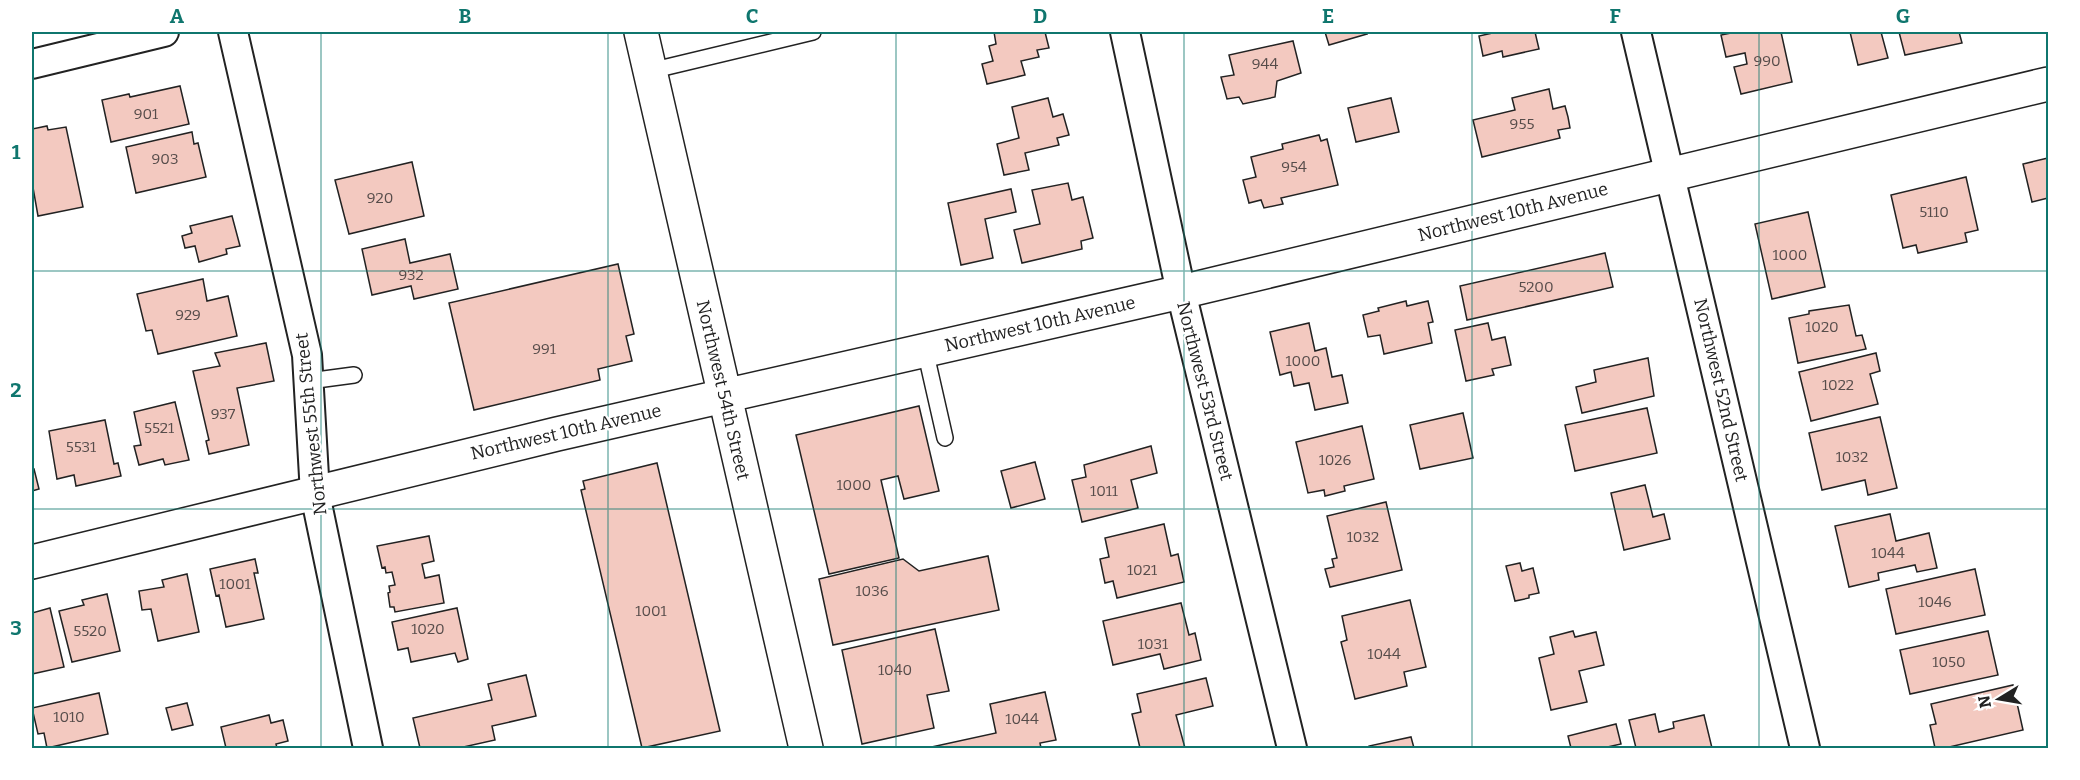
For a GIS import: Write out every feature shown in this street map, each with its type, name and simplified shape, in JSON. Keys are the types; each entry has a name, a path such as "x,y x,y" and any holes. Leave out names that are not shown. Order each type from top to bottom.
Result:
{"street":[{"path":"32,64 164,32"},
{"name":"Northwest 55th Street","path":"233,32 308,355 315,494 368,748"},
{"name":"Northwest 54th Street","path":"641,32 806,748"},
{"name":"Northwest 53rd Street","path":"1125,32 1181,292 1292,748"},
{"name":"Northwest 52nd Street","path":"1636,32 1805,748"},
{"name":"Northwest 10th Avenue","path":"32,562 724,395 1181,292 2049,84"}],"lane":[{"path":"650,70 813,32"},
{"path":"925,350 945,438"},
{"path":"309,381 354,375"}],"building":[{"path":"994,32 1045,32 1049,48 1037,50 1039,57 1021,61 1025,75 987,84 982,64 993,61 989,46 996,44"},
{"path":"1325,32 1366,32 1367,34 1329,45"},
{"path":"1497,32 1535,32 1539,49 1503,57 1502,51 1483,56 1479,36"},
{"path":"1736,32 1781,32 1792,82 1741,94 1734,67 1747,64 1745,53 1726,57 1721,35"},
{"path":"1850,32 1881,32 1888,58 1858,65"},
{"path":"1899,32 1959,32 1962,43 1905,55"},
{"path":"1293,41 1301,73 1277,81 1275,97 1243,104 1239,97 1227,99 1221,77 1234,75 1229,55"},
{"path":"180,86 189,124 111,142 102,100 129,94 130,97"},
{"path":"1549,89 1553,109 1565,106 1570,128 1558,130 1560,138 1482,157 1473,120 1515,110 1512,98"},
{"path":"1048,98 1053,117 1063,114 1069,135 1057,138 1059,145 1025,153 1029,170 1004,175 997,144 1019,138 1012,107"},
{"path":"1391,98 1399,132 1356,142 1348,108"},
{"path":"47,126 48,130 66,127 83,207 38,216 32,182 32,129"},
{"path":"192,132 194,144 198,143 206,177 136,193 126,147"},
{"path":"1319,135 1321,141 1327,139 1338,185 1281,198 1283,204 1264,208 1261,200 1249,203 1243,180 1256,177 1251,157 1283,149 1282,144"},
{"path":"2048,158 2048,198 2032,202 2023,164"},
{"path":"412,162 424,216 349,234 335,180"},
{"path":"1966,177 1978,230 1965,233 1967,242 1918,253 1916,245 1903,248 1891,195"},
{"path":"1068,183 1072,200 1083,197 1093,238 1081,241 1082,249 1022,263 1014,230 1040,224 1032,190"},
{"path":"1011,189 1016,212 985,219 993,258 961,265 948,203"},
{"path":"1808,212 1825,287 1772,299 1755,224"},
{"path":"232,216 240,246 226,249 227,254 199,262 195,246 185,248 182,236 192,233 190,226"},
{"path":"405,239 410,263 450,254 458,289 414,299 411,286 372,295 362,249"},
{"path":"1605,253 1613,287 1467,320 1460,286"},
{"path":"618,264 634,334 626,336 632,361 598,369 600,380 474,410 449,303"},
{"path":"203,279 207,301 228,296 237,336 158,354 152,330 146,331 137,294"},
{"path":"1406,301 1407,306 1428,301 1433,322 1428,323 1432,343 1384,354 1380,335 1368,337 1363,315 1379,311 1378,308"},
{"path":"1849,305 1856,336 1862,335 1866,349 1798,363 1789,318 1809,314 1809,311"},
{"path":"1309,323 1315,351 1326,348 1332,377 1342,375 1348,403 1315,410 1309,383 1294,386 1291,372 1280,375 1270,332"},
{"path":"1488,323 1492,340 1505,337 1511,365 1492,369 1494,375 1466,381 1455,330"},
{"path":"266,343 274,381 237,388 249,445 209,454 206,441 209,440 193,371 220,366 215,353"},
{"path":"1876,353 1880,371 1870,374 1878,404 1811,421 1799,372"},
{"path":"1648,358 1654,396 1582,413 1576,387 1596,382 1594,370"},
{"path":"175,402 189,460 165,465 163,459 139,465 134,446 141,445 134,412"},
{"path":"919,406 939,491 904,499 898,476 881,480 899,558 829,574 796,435"},
{"path":"1647,408 1657,453 1575,471 1565,425"},
{"path":"1463,413 1473,458 1420,469 1410,425"},
{"path":"1880,417 1897,488 1868,495 1865,480 1822,490 1809,433"},
{"path":"105,420 114,464 118,463 121,476 76,486 74,475 57,479 49,431"},
{"path":"1362,426 1374,479 1344,486 1345,491 1325,496 1324,490 1308,493 1296,442"},
{"path":"1151,446 1157,473 1131,480 1138,508 1082,522 1072,480 1086,477 1084,465"},
{"path":"1035,462 1045,499 1011,508 1001,471"},
{"path":"657,463 720,731 642,748 581,490 585,489 583,481"},
{"path":"34,469 39,489 32,491 32,470"},
{"path":"1645,485 1653,517 1664,514 1670,539 1624,550 1611,493"},
{"path":"1386,502 1402,570 1330,587 1325,569 1334,567 1332,559 1337,558 1327,516"},
{"path":"1890,514 1896,541 1929,533 1937,568 1917,572 1915,565 1878,573 1879,580 1849,587 1835,526"},
{"path":"1164,524 1171,556 1178,554 1184,582 1117,598 1113,581 1105,583 1100,559 1109,557 1105,538"},
{"path":"429,536 434,561 422,564 425,578 439,575 444,603 395,612 394,607 390,607 388,593 390,592 389,586 395,585 392,572 386,573 385,567 382,568 377,546"},
{"path":"988,556 999,610 833,645 819,579 903,559 919,571"},
{"path":"255,559 258,573 254,573 264,619 226,627 210,569"},
{"path":"1520,563 1522,571 1533,568 1539,593 1515,601 1506,566"},
{"path":"1975,569 1985,615 1896,634 1886,589"},
{"path":"187,574 199,632 158,641 151,609 142,610 139,591 164,587 162,580"},
{"path":"107,594 120,651 72,662 59,611 84,605 82,600"},
{"path":"1410,600 1426,667 1404,672 1407,686 1355,699 1341,642 1347,640 1342,616"},
{"path":"1181,603 1189,635 1195,633 1201,660 1164,669 1160,654 1113,665 1103,621"},
{"path":"50,608 64,667 32,674 32,613"},
{"path":"457,608 468,659 458,662 455,653 411,662 408,648 398,650 392,622"},
{"path":"935,629 949,691 927,695 934,728 862,744 842,650"},
{"path":"1573,631 1575,637 1596,632 1604,665 1579,671 1587,702 1551,710 1539,658 1554,654 1550,637"},
{"path":"1988,631 1998,675 1910,694 1900,650"},
{"path":"526,675 536,716 492,726 495,740 459,748 420,748 413,718 492,700 488,684"},
{"path":"1206,678 1213,706 1176,715 1185,748 1140,748 1132,714 1141,712 1137,694"},
{"path":"2013,685 2023,730 1945,748 1935,748 1930,725 1936,724 1931,704"},
{"path":"1045,692 1056,740 1040,743 1041,748 927,748 996,733 990,704"},
{"path":"99,693 108,734 47,748 44,733 38,734 32,708"},
{"path":"187,703 193,725 172,730 166,708"},
{"path":"1655,714 1659,732 1674,728 1673,722 1704,715 1712,748 1636,748 1629,720"},
{"path":"269,715 271,723 283,720 288,741 276,744 277,748 226,748 221,727"},
{"path":"1616,724 1621,744 1603,748 1571,748 1568,736"},
{"path":"1411,737 1414,748 1369,748 1369,746"}]}
